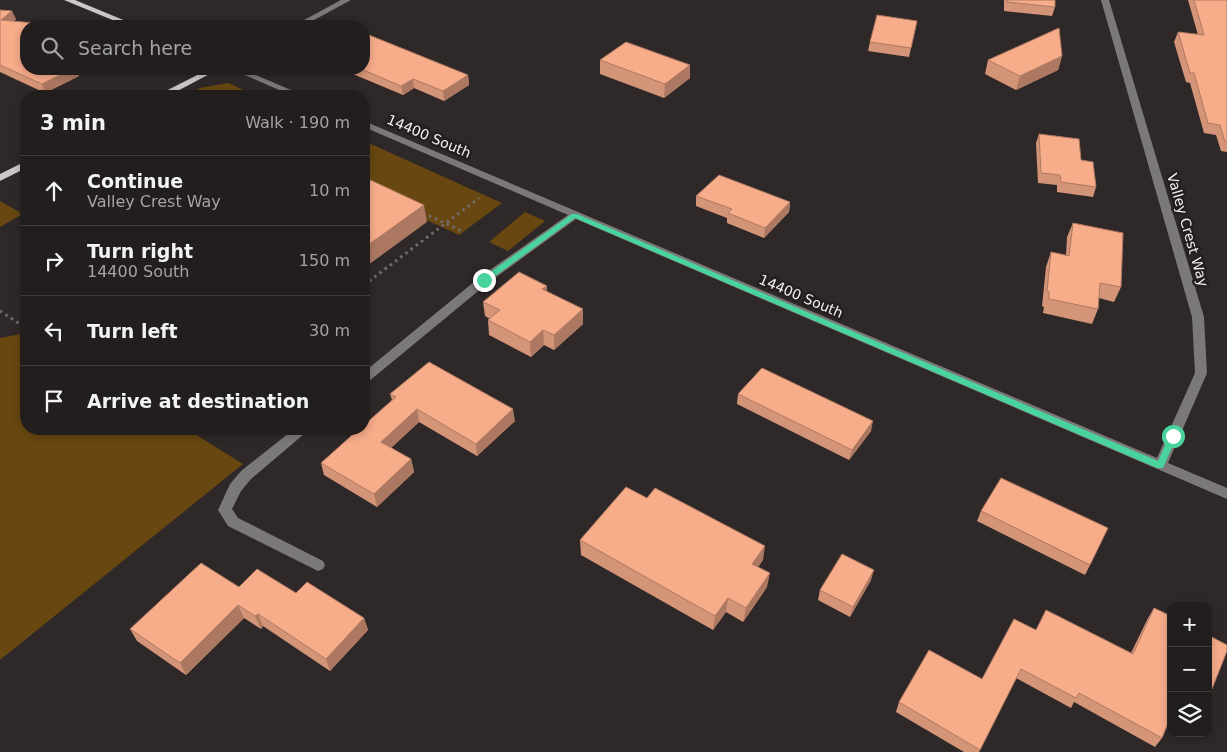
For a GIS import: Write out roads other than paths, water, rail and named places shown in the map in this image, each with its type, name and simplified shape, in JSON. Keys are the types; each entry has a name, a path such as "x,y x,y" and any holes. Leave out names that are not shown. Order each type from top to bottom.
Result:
{"main road":[{"path":"68,0 119,20"},
{"path":"173,90 203,75"},
{"path":"0,178 20,167"}],"street":[{"path":"309,20 347,0"},
{"name":"Valley Crest Way","path":"1105,0 1198,317 1201,373 1160,466"},
{"path":"249,75 286,90"},
{"name":"14400 South","path":"370,127 1227,494"},
{"path":"370,374 484,280 575,215"},
{"path":"296,435 246,475 235,488 225,510 233,522 318,565"}]}
